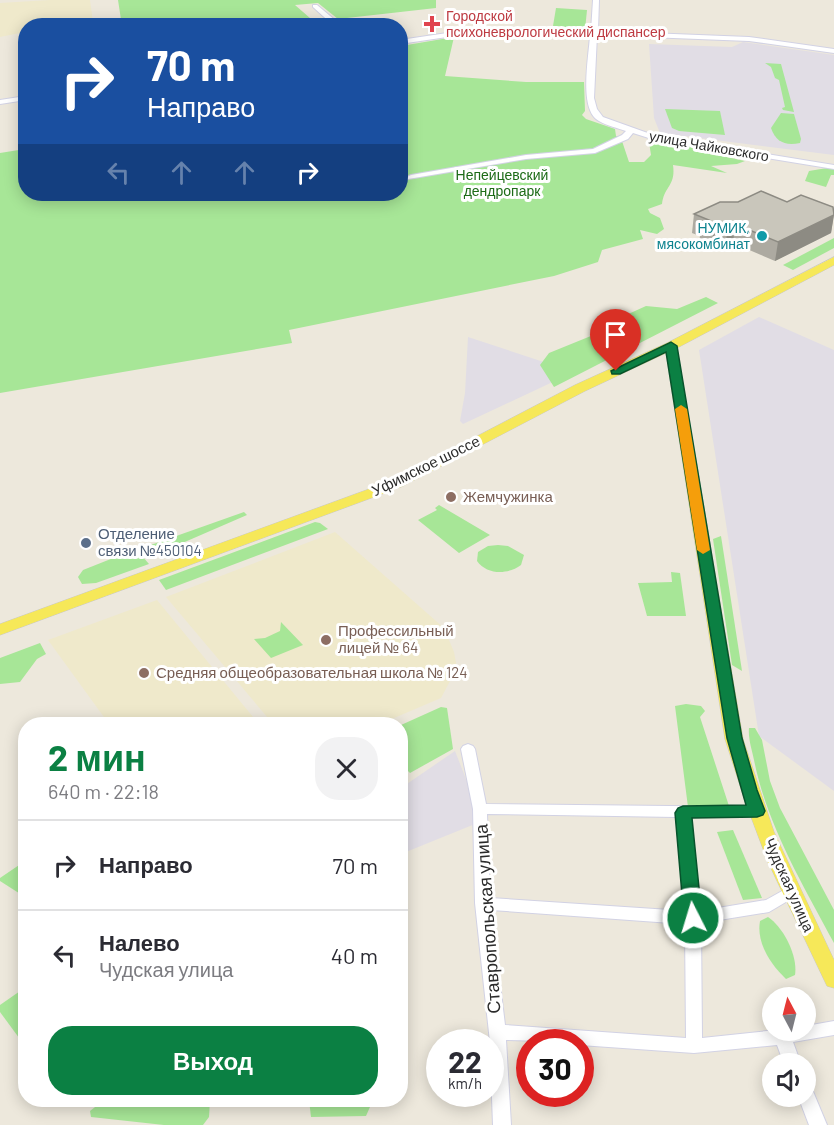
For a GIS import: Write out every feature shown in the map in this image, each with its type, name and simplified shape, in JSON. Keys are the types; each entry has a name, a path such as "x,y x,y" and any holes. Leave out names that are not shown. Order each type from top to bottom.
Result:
{"main road":[{"name":"Уфимское шоссе","path":"0,630 396,484 580,388 671,346 834,260"},
{"name":"Чудская улица","path":"671,346 734,738 748,790 791,892 830,972"}],"street":[{"path":"596,0 589,78 590,98 593,109 600,119 630,131"},
{"path":"315,6 329,18"},
{"path":"408,41 474,31 594,33 749,39 834,51"},
{"path":"0,102 18,99"},
{"name":"улица Чайковского","path":"411,177 526,157 595,151 625,137 630,131 655,138 834,167"},
{"name":"Ставропольская улица","path":"468,749 480,809 483,903 497,1029"},
{"path":"480,809 683,813 757,811"},
{"path":"683,813 693,918 694,1046"},
{"path":"483,903 693,918 769,906 791,892"},
{"path":"816,1031 834,1028"},
{"path":"504,1032 694,1046 762,1039"},
{"name":"Ставропольская улица","path":"501,1107 502,1125"},
{"path":"811,1107 818,1125"}],"shaded area":[{"path":"90,0 92,18 18,18 18,33 0,37 0,3"},
{"path":"743,42 834,55 834,155 660,133 654,118 649,44 732,47"},
{"path":"759,317 834,350 834,791 759,736 699,350"},
{"path":"468,337 574,372 463,424 460,421 465,393"},
{"name":"Профессильный лицей № 64","path":"335,532 444,628 454,652 457,668 441,698 396,717 267,717 166,597"},
{"name":"Средняя общеобразовательная школа № 124","path":"157,600 253,717 104,717 48,640"},
{"path":"455,751 473,797 475,824 408,851 408,783"}],"green space":[{"path":"118,0 436,0 436,8 347,18 337,18 318,3 295,5 310,18 121,18"},
{"path":"556,8 587,10 585,30 553,26"},
{"name":"Непейцевский дендропарк","path":"454,37 445,76 526,82 584,82 585,111 582,115 586,119 615,129 616,136 621,138 629,162 644,162 651,155 649,142 658,141 692,145 694,150 745,161 737,164 711,166 727,173 673,165 673,177 662,204 648,209 650,213 660,218 664,229 657,234 640,230 643,239 602,250 598,262 554,276 289,330 292,343 0,393 0,153 18,150 18,201 408,201 408,45"},
{"path":"765,63 781,64 794,112 783,110 782,108 785,107 779,80 775,78 771,67"},
{"path":"665,109 720,111 725,135 679,131 672,128"},
{"path":"781,113 794,114 800,143 782,142 773,133 771,128"},
{"path":"834,169 834,175 831,175 826,187 805,181 809,171"},
{"path":"834,238 834,248 793,270 783,265"},
{"path":"706,297 718,303 554,387 540,365 549,353 613,327 615,320 646,306 677,309"},
{"path":"439,505 490,535 459,553 418,520 437,510 435,508"},
{"path":"244,512 247,515 157,554 148,546"},
{"path":"315,522 328,529 166,590 159,580"},
{"path":"721,536 742,671 732,665 713,539"},
{"path":"488,546 508,546 524,555 521,565 504,572 492,571 481,566 477,561 478,552"},
{"path":"136,549 149,564 96,583 82,584 78,577 83,570"},
{"path":"671,572 680,573 686,616 647,616 638,583 672,582"},
{"path":"281,622 303,645 271,658 254,639 265,638 280,631"},
{"path":"40,643 46,654 37,659 20,682 0,684 0,658"},
{"path":"686,704 701,706 705,711 700,717 729,806 688,807 675,706"},
{"path":"441,707 447,708 453,749 410,773 408,771 408,722"},
{"path":"749,728 755,728 762,740 770,781 780,808 834,910 834,943 798,877 777,831 760,784 751,748"},
{"path":"733,830 762,898 743,900 717,832"},
{"path":"18,866 18,893 0,881 0,878"},
{"path":"768,917 784,935 792,951 795,975 786,979 770,960 760,937 760,921"},
{"path":"18,992 18,1036 0,1012 0,1005"},
{"path":"95,1107 210,1107 209,1117 203,1125 164,1125 91,1117 90,1111"},
{"path":"310,1107 370,1107 366,1116 311,1117"}],"building":[{"path":"761,191 787,202 801,195 833,207 834,215 778,242 735,224 728,228 721,225 714,229 701,224 709,220 694,214 720,202 738,202"}],"slow traffic":[{"path":"681,409 703,550"}],"place":[{"name":"Городской психоневрологический диспансер","path":"432,24"},
{"name":"НУМИК, мясокомбинат","path":"762,236"},
{"name":"Жемчужинка","path":"451,497"},
{"name":"Отделение связи №450104","path":"86,543"},
{"name":"Профессильный лицей № 64","path":"326,640"},
{"name":"Средняя общеобразовательная школа № 124","path":"144,673"}],"route":[{"path":"616,371 671,346 734,738 748,790 757,811 683,813 693,918"}]}
